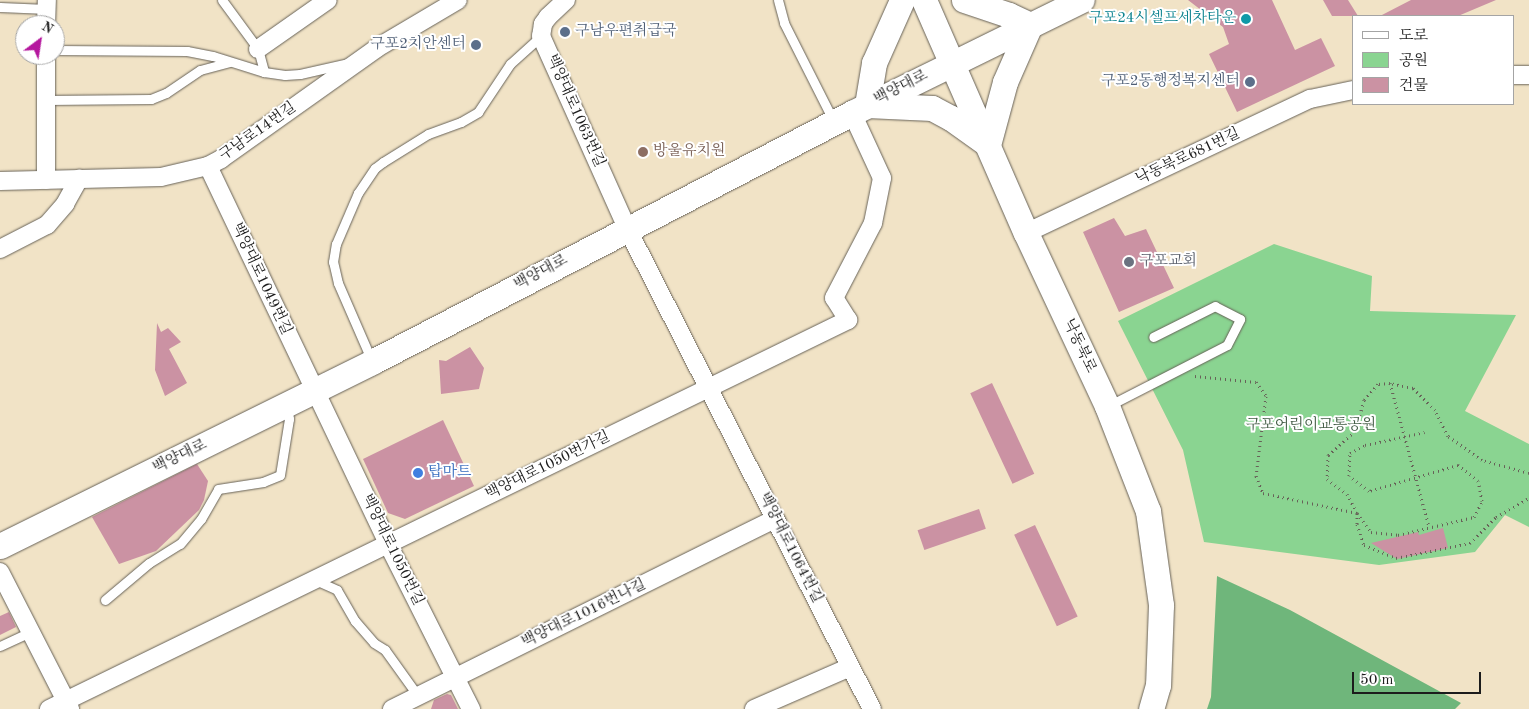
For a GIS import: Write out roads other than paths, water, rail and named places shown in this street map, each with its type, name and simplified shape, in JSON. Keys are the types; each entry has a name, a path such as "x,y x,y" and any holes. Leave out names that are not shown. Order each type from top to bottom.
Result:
{"main road":[{"path":"902,0 851,113 932,108 951,118 988,145 1005,82 1030,26 1009,15 964,0"},
{"name":"낙동북로","path":"924,0 1026,233 1107,406 1148,511 1161,605 1158,685 1151,709"},
{"name":"백양대로","path":"0,546 287,405 851,113 1082,0"}],"street":[{"path":"258,49 328,0"},
{"name":"구남로14번길","path":"0,181 161,177 208,166 221,159 360,60 458,0"},
{"name":"백양대로1063번길","path":"566,0 543,24 541,36 627,228"},
{"path":"46,65 46,180"},
{"path":"1514,75 1529,75"},
{"name":"낙동북로681번길","path":"1026,233 1310,99 1352,90"},
{"path":"709,388 848,320 834,298 874,223 882,178 851,113"},
{"name":"백양대로1049번길","path":"208,166 314,391"},
{"path":"0,249 47,225 65,204 79,179"},
{"name":"백양대로1064번길","path":"627,228 872,709"},
{"name":"백양대로1050번가길","path":"49,709 68,705 315,580 709,388"},
{"name":"백양대로1050번길","path":"314,391 471,709"},
{"name":"백양대로1016번나길","path":"392,709 775,519"},
{"path":"0,572 68,705"},
{"path":"754,709 850,667"}],"lane":[{"path":"222,0 258,49 264,72"},
{"path":"778,0 784,23 851,113"},
{"path":"0,7 47,11"},
{"path":"372,362 338,283 333,262 336,244 358,193 374,168 428,134 461,122 478,112 510,64 541,36"},
{"path":"65,50 187,51 264,72 300,74 360,60"},
{"path":"46,100 151,99 166,93 200,70 233,62"},
{"path":"1107,406 1227,345 1240,319 1215,306 1153,337"},
{"path":"105,600 149,562 180,544 201,519 218,489 263,482 280,475 289,419 287,405"},
{"path":"315,580 337,590 355,621 374,643 385,650 418,696"},
{"path":"0,646 30,632"}],"place":[{"name":"구포24시셀프세차타운","path":"1246,19"},
{"name":"구남우편취급국","path":"565,32"},
{"name":"구포2치안센터","path":"476,45"},
{"name":"구포2동행정복지센터","path":"1250,82"},
{"name":"방울유치원","path":"643,152"},
{"name":"구포교회","path":"1129,262"},
{"name":"탑마트","path":"418,473"}],"park label":[{"name":"구포어린이교통공원","path":"1311,426"}]}
